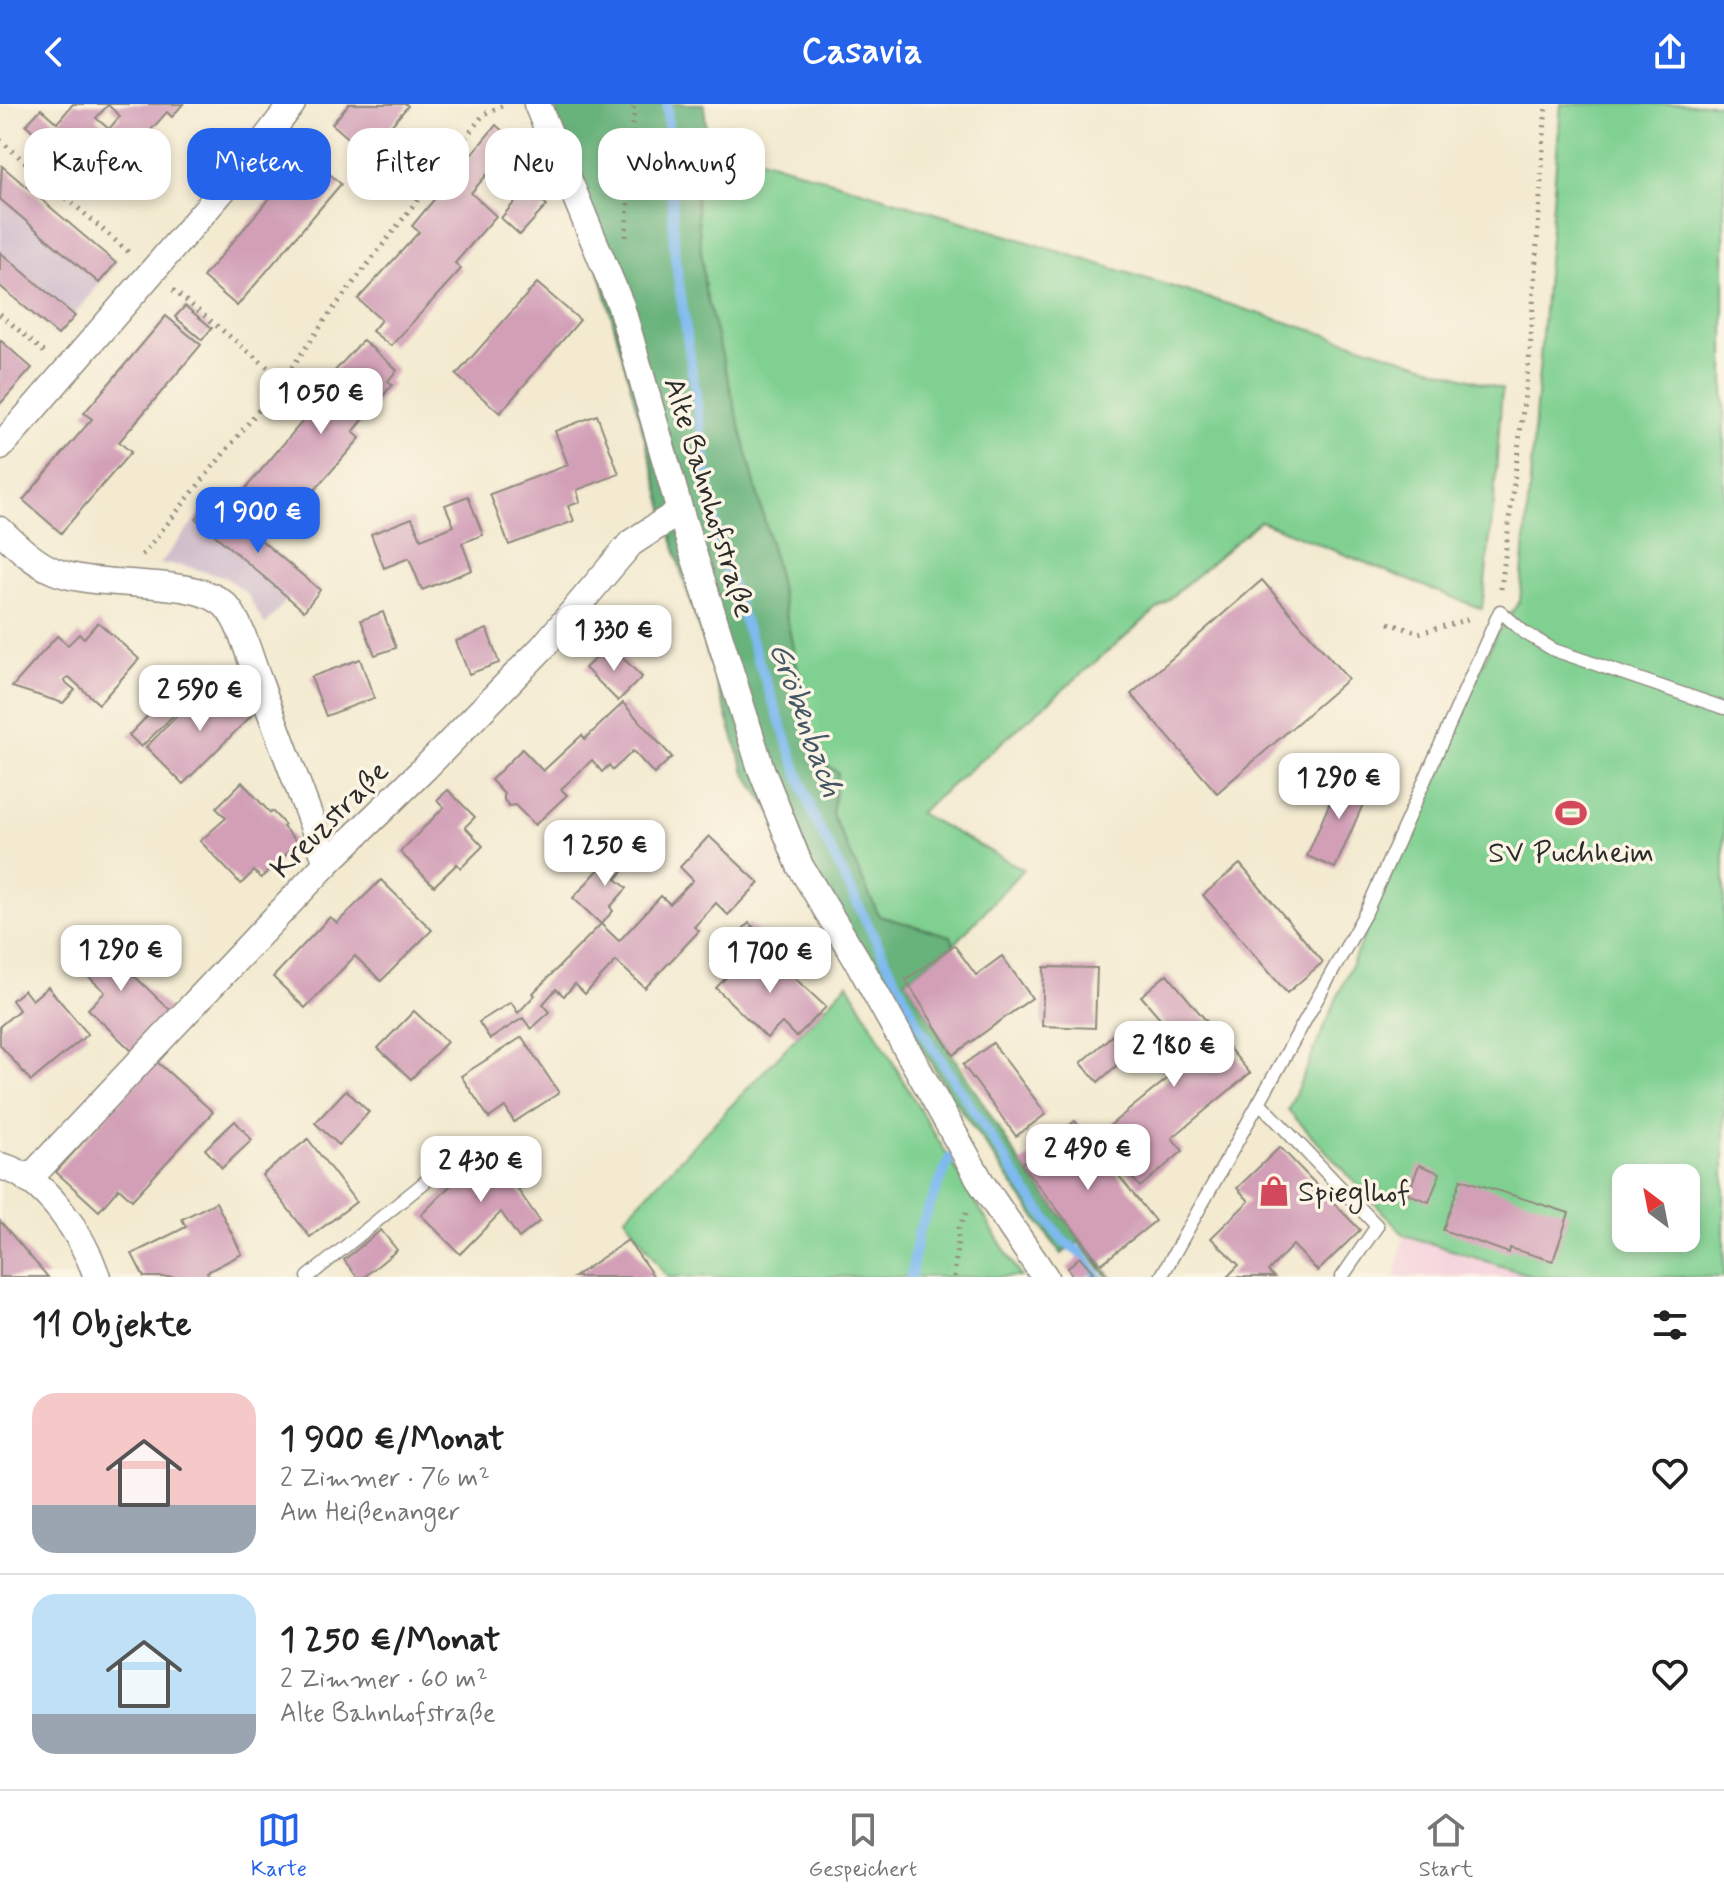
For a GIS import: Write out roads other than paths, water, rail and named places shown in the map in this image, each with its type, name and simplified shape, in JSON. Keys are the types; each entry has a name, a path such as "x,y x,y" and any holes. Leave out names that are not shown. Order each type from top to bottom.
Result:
{"street":[{"path":"0,447 254,154 292,104"},
{"name":"Alte Bahnhofstraße","path":"537,104 621,306 680,511 761,769 800,866 865,973 982,1184 1045,1277"},
{"name":"Kreuzstraße","path":"28,1180 327,863 543,647 631,543 680,511"},
{"path":"0,530 30,557 53,571 118,584 184,588 207,595 225,606 245,644 327,863"},
{"path":"0,1166 28,1180 57,1206 72,1225 97,1277"}],"lane":[{"path":"1161,1277 1367,910 1500,611 1525,633 1554,650 1724,708"},
{"path":"1259,1102 1377,1226 1342,1277"},
{"path":"308,1277 431,1177"}],"waterway":[{"name":"Gröbenbach","path":"667,104 675,257 719,550 814,817 920,1028 1026,1191 1064,1242 1078,1251 1098,1277"},
{"name":"Gröbenbach","path":"911,1277 918,1233 950,1158"}],"place":[{"name":"SV Puchheim","path":"1571,813"},
{"name":"Spieglhof","path":"1274,1191"}]}
